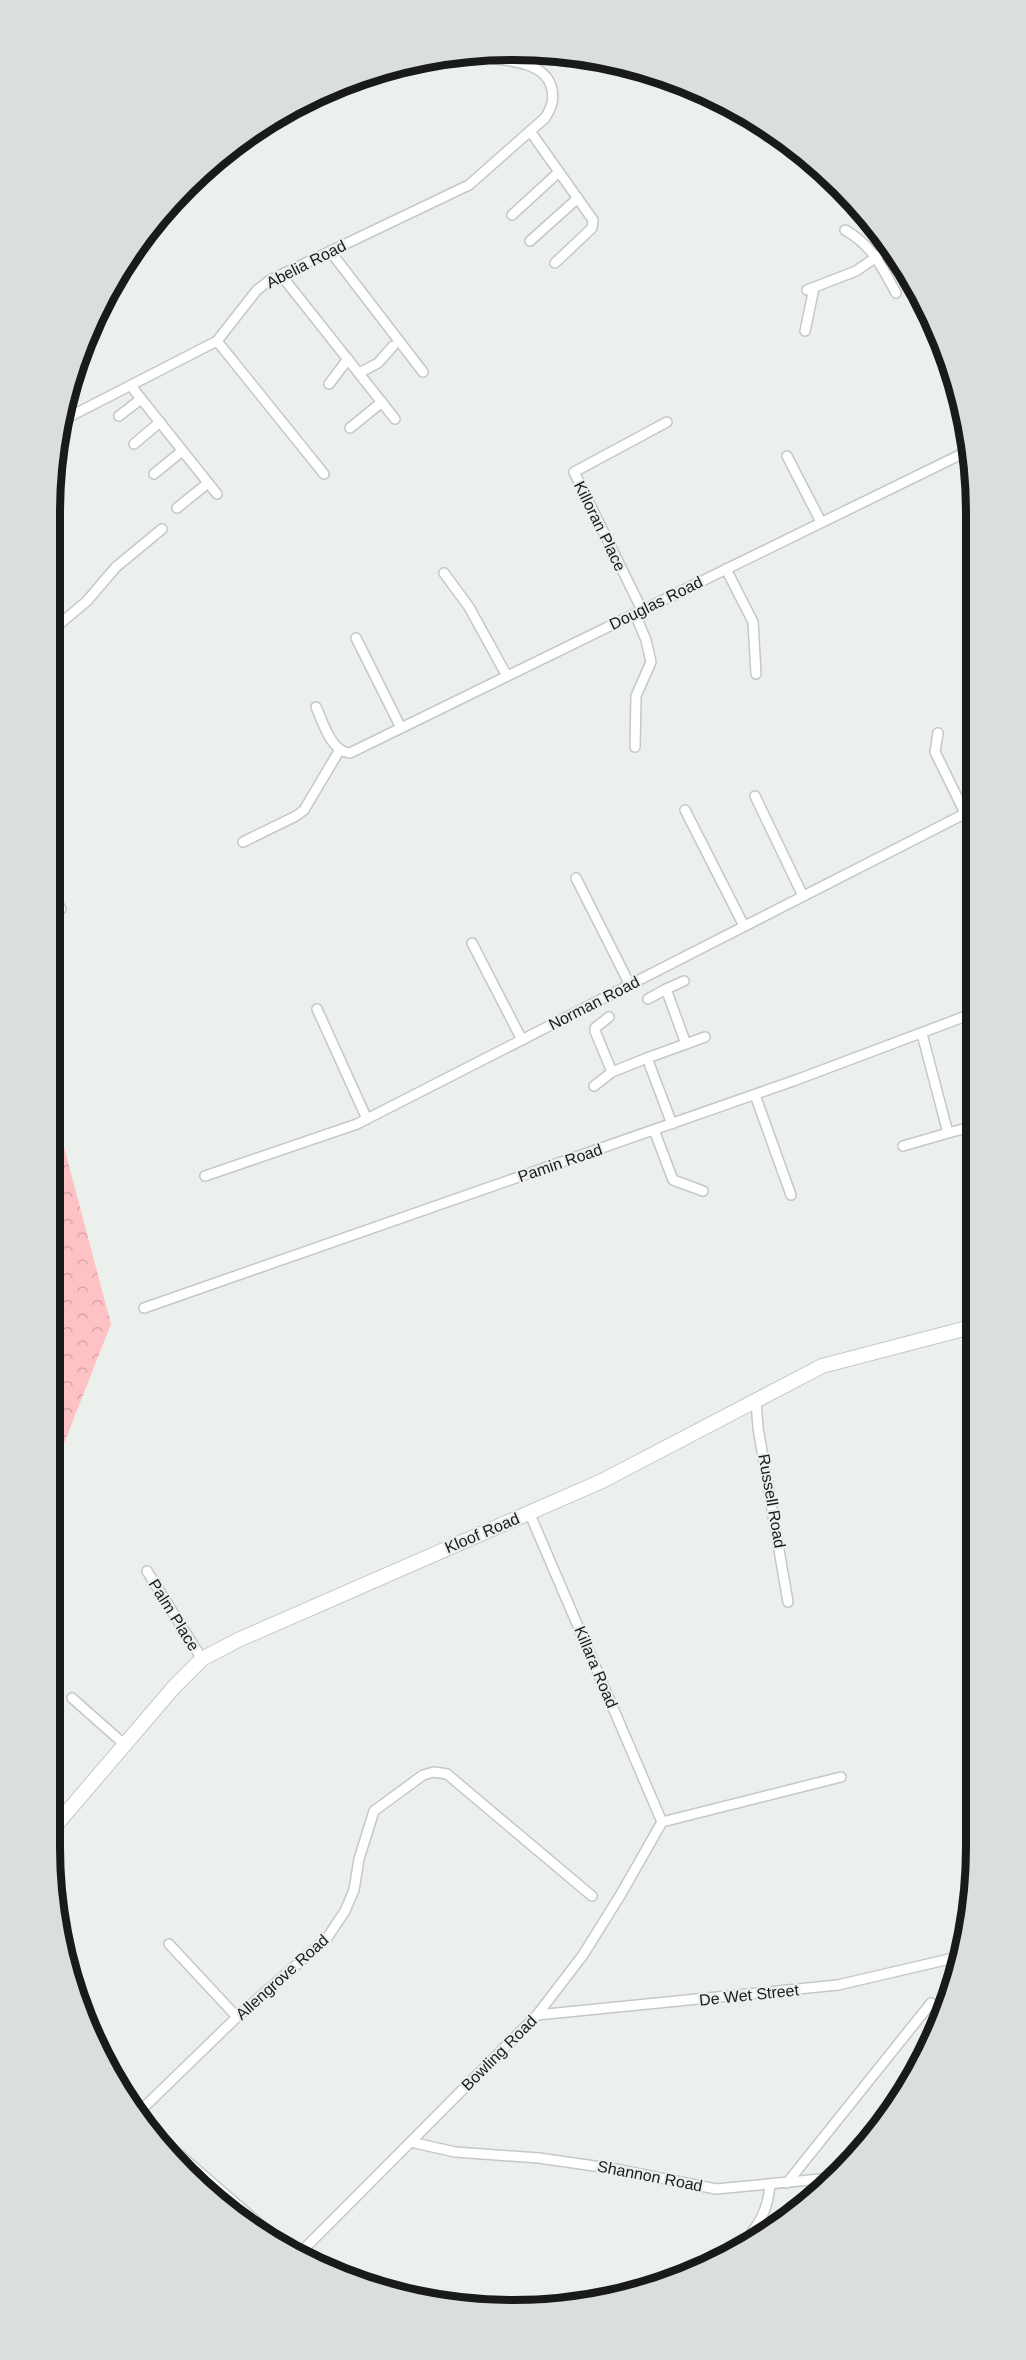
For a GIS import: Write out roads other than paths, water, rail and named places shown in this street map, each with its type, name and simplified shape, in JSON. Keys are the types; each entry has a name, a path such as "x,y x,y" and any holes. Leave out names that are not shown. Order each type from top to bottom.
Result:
{"main road":[{"name":"Kloof Road","path":"60,1820 124,1744 202,1659 238,1640 602,1481 822,1366 966,1328"}],"street":[{"name":"Abelia Road","path":"71,416 217,341 257,290 281,275 440,201 469,185 549,111 553,96 549,79 542,71 502,60"},
{"path":"530,131 593,220 592,228 555,263"},
{"path":"512,215 560,172"},
{"path":"530,241 578,198"},
{"path":"845,230 858,237 878,258 896,293"},
{"path":"330,251 423,372"},
{"path":"805,331 810,289 856,271 884,253"},
{"path":"281,275 395,419"},
{"path":"217,341 324,474"},
{"path":"359,373 378,363 393,346"},
{"path":"329,384 348,359"},
{"path":"131,386 217,494"},
{"path":"119,416 141,399"},
{"path":"350,428 382,402"},
{"path":"134,444 160,422"},
{"name":"Killoran Place","path":"639,612 574,472 667,422"},
{"path":"154,474 182,451"},
{"name":"Douglas Road","path":"339,751 350,753 962,454"},
{"path":"787,456 820,522"},
{"path":"177,508 208,483"},
{"path":"60,624 87,601 116,567 162,529"},
{"path":"726,569 753,622 756,674"},
{"path":"444,573 469,607 507,676"},
{"path":"634,747 636,696 651,662 639,612"},
{"path":"356,638 401,728"},
{"path":"243,842 304,810 339,751 316,707"},
{"path":"938,733 935,752 966,806"},
{"path":"755,796 803,896"},
{"path":"685,810 744,926"},
{"name":"Norman Road","path":"206,1176 368,1119 966,813"},
{"path":"576,878 630,985"},
{"path":"472,943 522,1040"},
{"path":"648,999 684,981"},
{"path":"666,989 686,1044"},
{"path":"317,1009 368,1119"},
{"name":"Pamin Road","path":"144,1308 755,1095 966,1016"},
{"path":"609,1017 595,1028 595,1031 612,1072"},
{"path":"922,1034 948,1133"},
{"path":"594,1086 612,1072 705,1037"},
{"path":"647,1058 672,1124"},
{"path":"755,1095 791,1195"},
{"path":"903,1146 966,1128"},
{"path":"654,1130 673,1180 703,1191"},
{"name":"Russell Road","path":"756,1400 758,1428 788,1602"},
{"name":"Killara Road","path":"529,1512 662,1822"},
{"name":"Palm Place","path":"147,1571 202,1659"},
{"path":"72,1698 124,1744"},
{"name":"Allengrove Road","path":"143,2108 237,2017 327,1938 345,1911 354,1890 359,1859 374,1811 423,1775 434,1772 447,1774 592,1896"},
{"path":"662,1822 841,1777"},
{"name":"Bowling Road","path":"306,2249 537,2015 583,1955 662,1822"},
{"path":"169,1944 237,2017"},
{"name":"De Wet Street","path":"537,2015 838,1985 952,1958"},
{"path":"787,2183 931,2003"},
{"name":"Shannon Road","path":"411,2142 615,2169 716,2189 821,2179"},
{"path":"183,2157 250,2216"},
{"path":"753,2231 768,2205 770,2185"}]}
